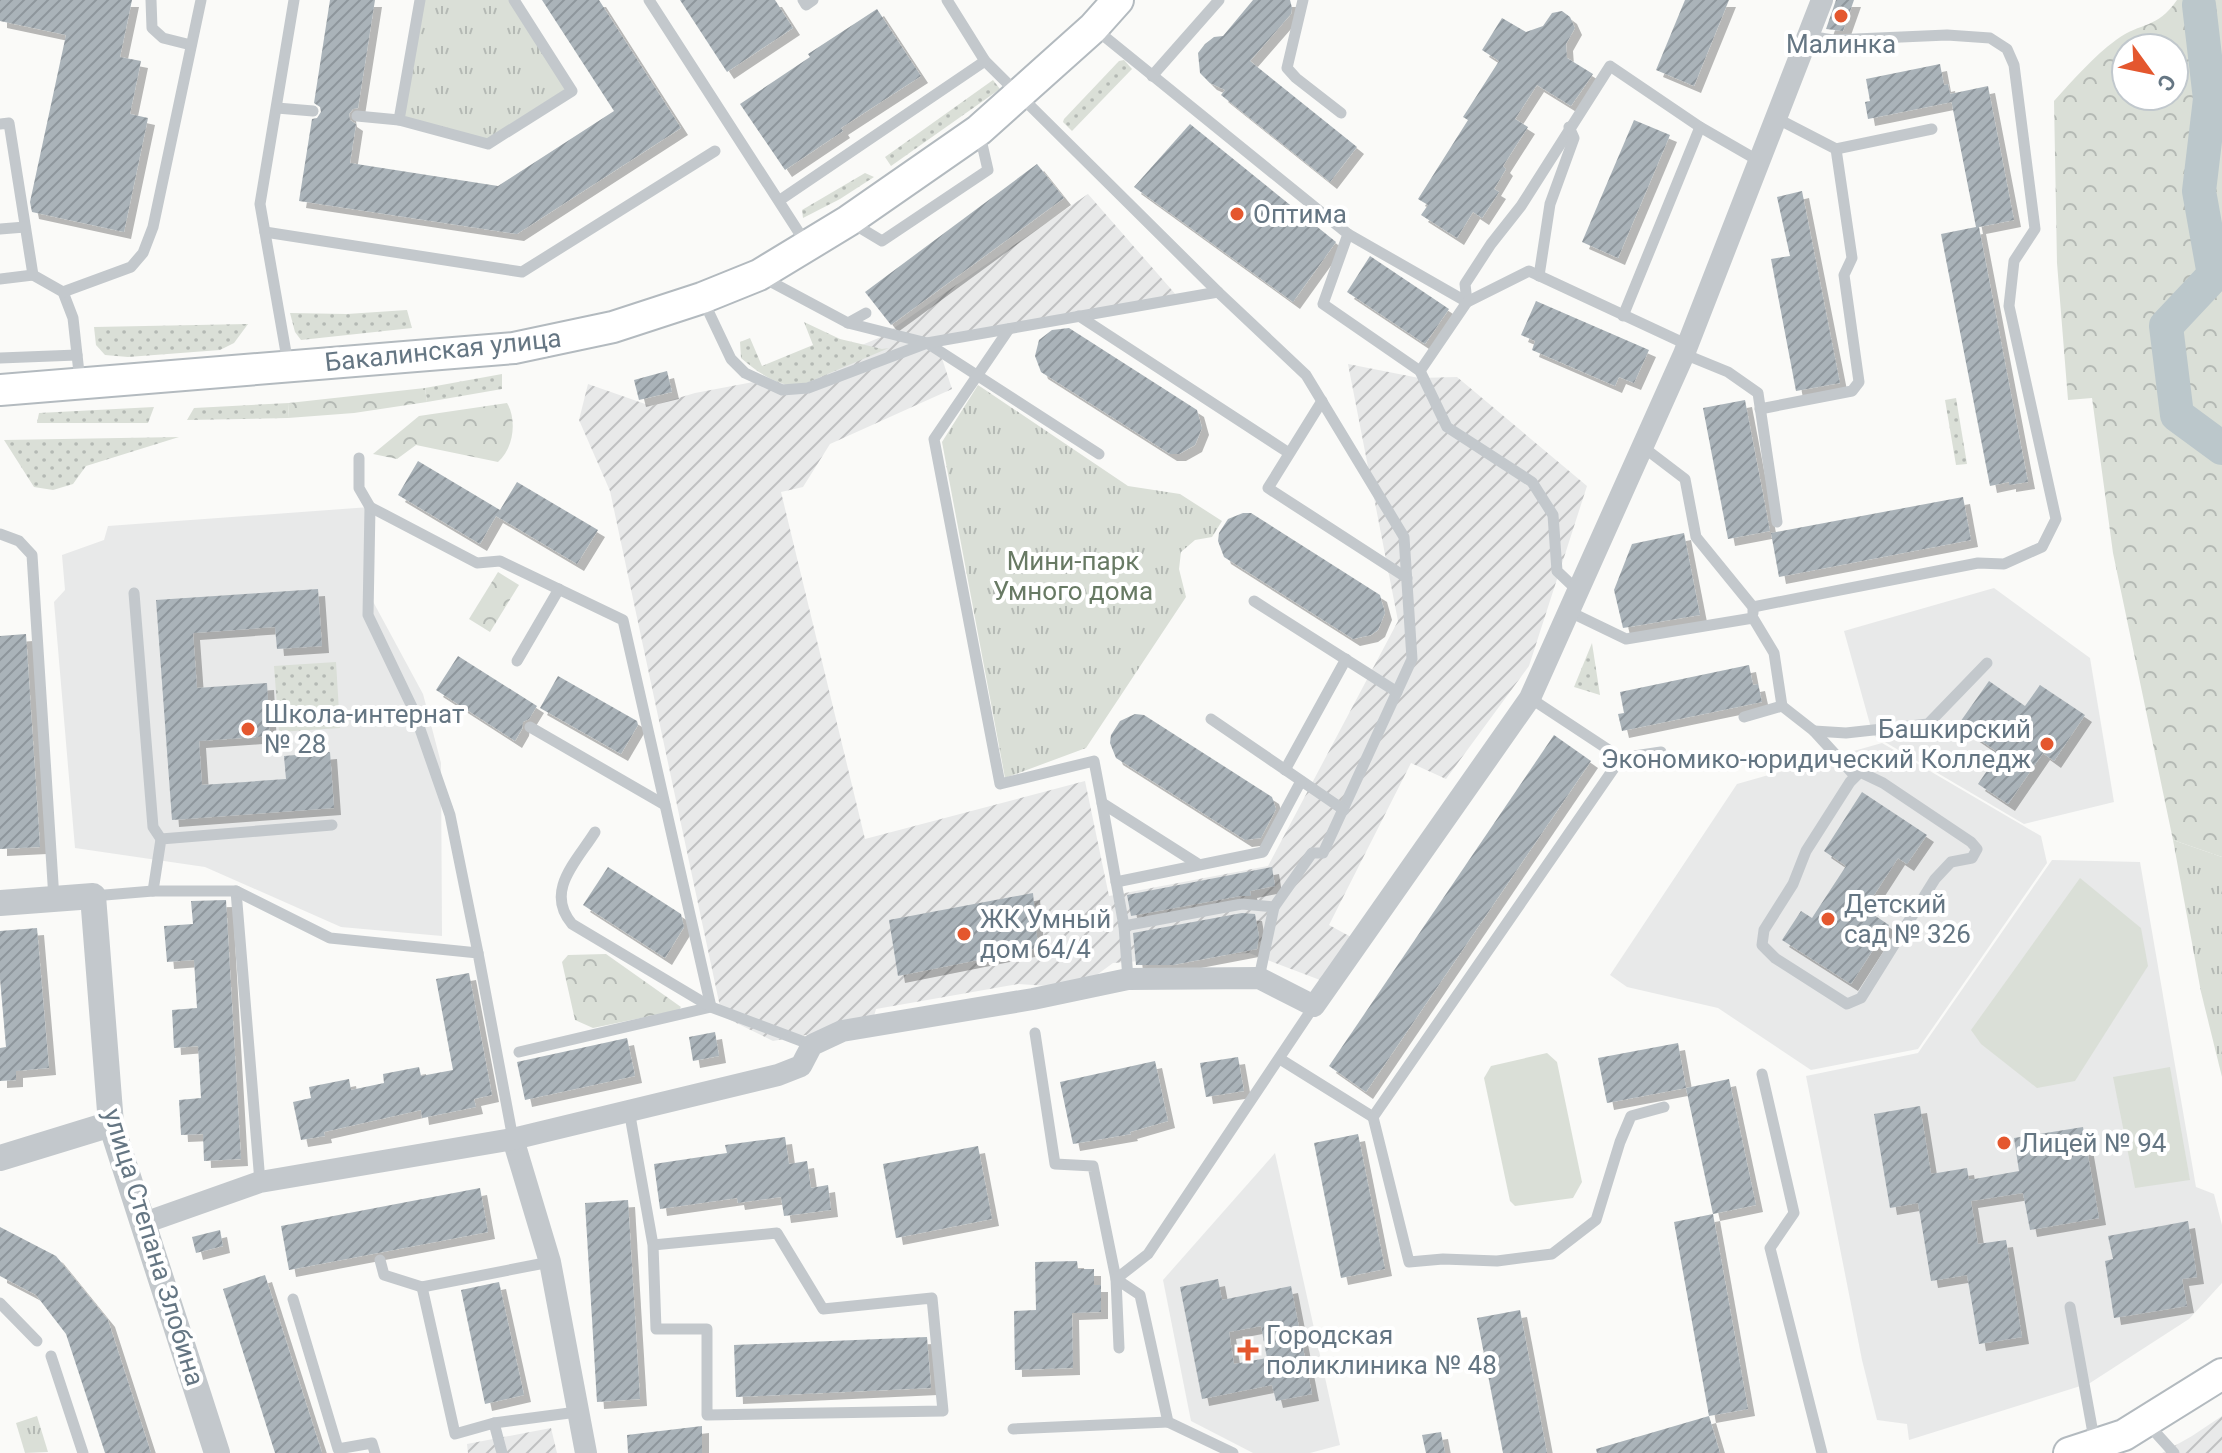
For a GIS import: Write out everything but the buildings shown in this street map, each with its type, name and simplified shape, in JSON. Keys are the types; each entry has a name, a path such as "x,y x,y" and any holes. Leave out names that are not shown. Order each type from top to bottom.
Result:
{"main road":[{"name":"Бакалинская улица","path":"0,390 79,369 288,365 540,345 613,327 702,298 759,275 807,246 979,130 1093,28 1118,0"},
{"path":"2082,1449 2124,1435 2222,1374"}],"street":[{"path":"144,1223 260,1182 513,1139 778,1075 801,1066 812,1045 842,1031 1033,999 1128,979 1259,978 1314,1006 1530,698 1686,350 1822,0"},
{"path":"0,903 93,896"},
{"name":"улица Степана Злобина","path":"93,896 111,1124 217,1453"},
{"path":"0,1158 111,1124"},
{"path":"513,1139 550,1262 586,1453"}],"lane":[{"path":"151,0 152,28 163,38 191,45"},
{"path":"63,292 131,267 143,253 153,227 201,0"},
{"path":"288,365 260,204 294,0"},
{"path":"399,120 420,0"},
{"path":"357,116 399,120 488,144 572,91 514,0"},
{"path":"649,0 807,246"},
{"path":"803,0 806,5 813,0"},
{"path":"947,0 985,61 1306,375 1404,537 1412,659 1323,853 1312,853 1274,907 1259,978"},
{"path":"1152,76 1219,0"},
{"path":"1303,0 1287,68 1341,113"},
{"path":"1093,28 1348,234 1467,302"},
{"path":"1348,234 1323,304 1420,371 1447,427 1532,482 1553,515 1557,571 1574,601 1626,639 1978,563 2004,564 2042,547 2056,519 2009,306 2014,261 2035,229 2014,65 2007,49 1990,38 1947,35 1833,40 1808,36"},
{"path":"780,200 985,61"},
{"path":"1467,302 1465,284 1521,206 1610,66 1700,127 1759,161"},
{"path":"277,108 313,111"},
{"path":"1776,118 1836,149 1932,129"},
{"path":"0,124 9,123 33,275"},
{"path":"1539,276 1550,204 1574,138 1569,127"},
{"path":"1623,316 1700,127"},
{"path":"1760,409 1852,391 1859,382 1844,275 1852,258 1836,149"},
{"path":"265,232 522,272 715,151"},
{"path":"0,229 25,227"},
{"path":"1420,371 1467,302 1529,271 1623,316 1728,372 1758,393 1777,522"},
{"path":"0,279 33,275 63,292 73,318 79,369 0,358"},
{"path":"759,275 848,323 927,343 1099,454"},
{"path":"702,298 731,359 745,373 782,390 808,388 927,343 1218,292"},
{"path":"848,323 866,313"},
{"path":"1079,316 1289,453"},
{"path":"1009,329 934,439 1000,784 1094,761 1124,926 1128,979"},
{"path":"1322,401 1268,488 1407,578"},
{"path":"1643,447 1685,479 1696,537 1753,612 1774,653 1782,706 1814,731 1855,776"},
{"path":"359,458 359,488 370,507 368,615 413,709 450,815 513,1139"},
{"path":"370,507 477,563 500,561 623,620 711,1007"},
{"path":"0,534 19,541 32,555 54,899"},
{"path":"517,661 559,589"},
{"path":"134,593 153,827 161,839 153,891"},
{"path":"1254,601 1397,692"},
{"path":"1285,770 1346,659"},
{"path":"1814,731 1846,733 1928,724 1987,663"},
{"path":"1530,698 1621,758 1661,752"},
{"path":"1744,717 1782,706"},
{"path":"1211,719 1344,810"},
{"path":"530,727 665,805"},
{"path":"1373,1117 1621,758"},
{"path":"1860,772 1883,783 1977,849 1972,858 1951,862 1943,870 1861,998 1847,1004 1775,958 1762,945 1764,930 1793,884 1806,851 1855,776 1860,772"},
{"path":"1116,882 1263,852 1301,781"},
{"path":"1102,803 1198,864"},
{"path":"161,839 332,825"},
{"path":"595,832 563,882 560,900 562,913 572,924 711,1007 812,1045"},
{"path":"93,896 153,891 236,891 330,938 478,953"},
{"path":"236,891 260,1182"},
{"path":"1124,926 1242,904 1274,907"},
{"path":"1116,1279 1148,1254 1314,1006"},
{"path":"519,1052 711,1007"},
{"path":"1035,1033 1055,1164 1093,1166 1116,1279 1119,1348"},
{"path":"1280,1059 1373,1117 1409,1262 1443,1259 1497,1261 1552,1254 1596,1220 1631,1116 1664,1107"},
{"path":"1762,1074 1794,1213 1770,1248 1822,1453"},
{"path":"629,1110 653,1245 656,1329 707,1329 707,1415 943,1411 932,1298 823,1309 777,1233 653,1245"},
{"path":"380,1260 384,1275 422,1287 550,1262"},
{"path":"1116,1279 1140,1295 1168,1422"},
{"path":"422,1287 455,1434 494,1423 577,1412"},
{"path":"293,1299 338,1449 372,1443 375,1453"},
{"path":"0,1303 37,1341"},
{"path":"2070,1307 2082,1449"},
{"path":"51,1356 83,1453"},
{"path":"2146,1421 2174,1453"},
{"path":"1013,1429 1168,1422 1233,1453"},
{"path":"494,1423 502,1453"}],"shaded area":[{"path":"1088,194 1177,296 936,340 952,389 830,444 803,487 781,492 865,839 1085,781 1109,896 1268,866 1398,621 1348,364 1419,378 1457,377 1587,486 1529,666 1446,779 1411,763 1329,925 1351,937 1320,980 1249,953 1113,963 1079,988 1018,984 876,1009 872,1023 773,1041 722,1016 610,491 579,420 588,384 651,406 695,393 790,375 881,337"},
{"name":"Школа-интернат № 28","path":"370,507 370,596 423,694 441,763 442,936 341,927 205,867 75,848 54,602 65,590 62,555 104,540 108,526"},
{"path":"1994,588 2090,658 2114,802 2024,824 1873,735 1844,631"},
{"name":"Детский сад № 326","path":"1882,743 2041,836 2047,863 1918,1049 1811,1070 1718,1008 1627,987 1610,975 1737,784"},
{"name":"Лицей № 94","path":"2052,860 2140,862 2196,1187 2214,1194 2222,1225 2222,1283 2189,1319 2090,1383 1909,1440 1907,1424 1877,1420 1862,1360 1806,1076 1918,1053"},
{"name":"Городская поликлиника № 48","path":"1275,1153 1340,1445 1310,1453 1253,1453 1191,1421 1163,1280"},
{"path":"2222,1416 2222,1453 2162,1453 2192,1436"},
{"path":"551,1428 557,1453 468,1453 467,1444"}],"green space":[{"path":"423,0 510,0 566,89 487,139 402,121"},
{"path":"2177,0 2222,0 2222,857 2173,840 2113,553 2092,398 2068,400 2057,263 2054,101 2110,45 2110,112 2190,112 2190,32 2130,32 2162,16"},
{"path":"1124,60 1132,69 1072,131 1063,122 1064,119 1119,61"},
{"path":"993,80 1000,89 891,166 885,157"},
{"path":"865,173 874,177 803,218 802,210"},
{"path":"407,310 412,328 301,340 295,332 290,313 347,314"},
{"path":"804,322 840,339 889,348 797,387 767,377 741,358 740,342 750,338 762,366 813,345"},
{"path":"248,324 234,343 220,350 128,357 105,355 96,345 94,327"},
{"path":"502,374 502,389 427,402 425,388"},
{"name":"Мини-парк Умного дома","path":"978,385 1128,486 1180,494 1222,521 1212,537 1195,540 1181,552 1179,569 1186,597 1086,748 1005,778 942,442"},
{"path":"425,388 427,402 354,413 288,418 289,403"},
{"path":"1956,398 1967,464 1956,465 1945,400"},
{"path":"289,403 288,418 187,420 194,408"},
{"path":"507,403 513,425 511,442 498,462 416,445 397,459 373,454 419,416"},
{"path":"154,407 148,423 37,423 39,413"},
{"path":"179,437 86,466 73,484 53,490 34,487 4,440"},
{"path":"498,572 519,585 490,632 469,619"},
{"path":"1592,643 1600,695 1574,687"},
{"path":"336,662 340,728 279,732 274,666"},
{"path":"2173,840 2222,857 2222,1077 2201,992"},
{"path":"2080,878 2141,928 2148,966 2075,1081 2037,1088 1981,1044 1971,1030"},
{"path":"606,954 681,1007 679,1010 593,1028 575,1020 562,962 568,955"},
{"path":"1547,1053 1557,1062 1582,1182 1573,1198 1515,1206 1510,1201 1484,1078 1491,1066"},
{"path":"2170,1067 2190,1180 2135,1188 2113,1077"},
{"path":"37,1416 48,1452 25,1453 16,1423"}],"waterway":[{"path":"2199,5 2210,99 2199,191 2214,275 2166,326 2177,415 2222,448"}],"place":[{"name":"Малинка","path":"1841,16"},
{"name":"Оптима","path":"1237,214"},
{"name":"Школа-интернат № 28","path":"248,729"},
{"name":"Башкирский Экономико-юридический Колледж","path":"2047,744"},
{"name":"Детский сад № 326","path":"1828,919"},
{"name":"ЖК Умный дом 64/4","path":"964,934"},
{"name":"Лицей № 94","path":"2004,1143"},
{"name":"Городская поликлиника № 48","path":"1248,1350"}]}
